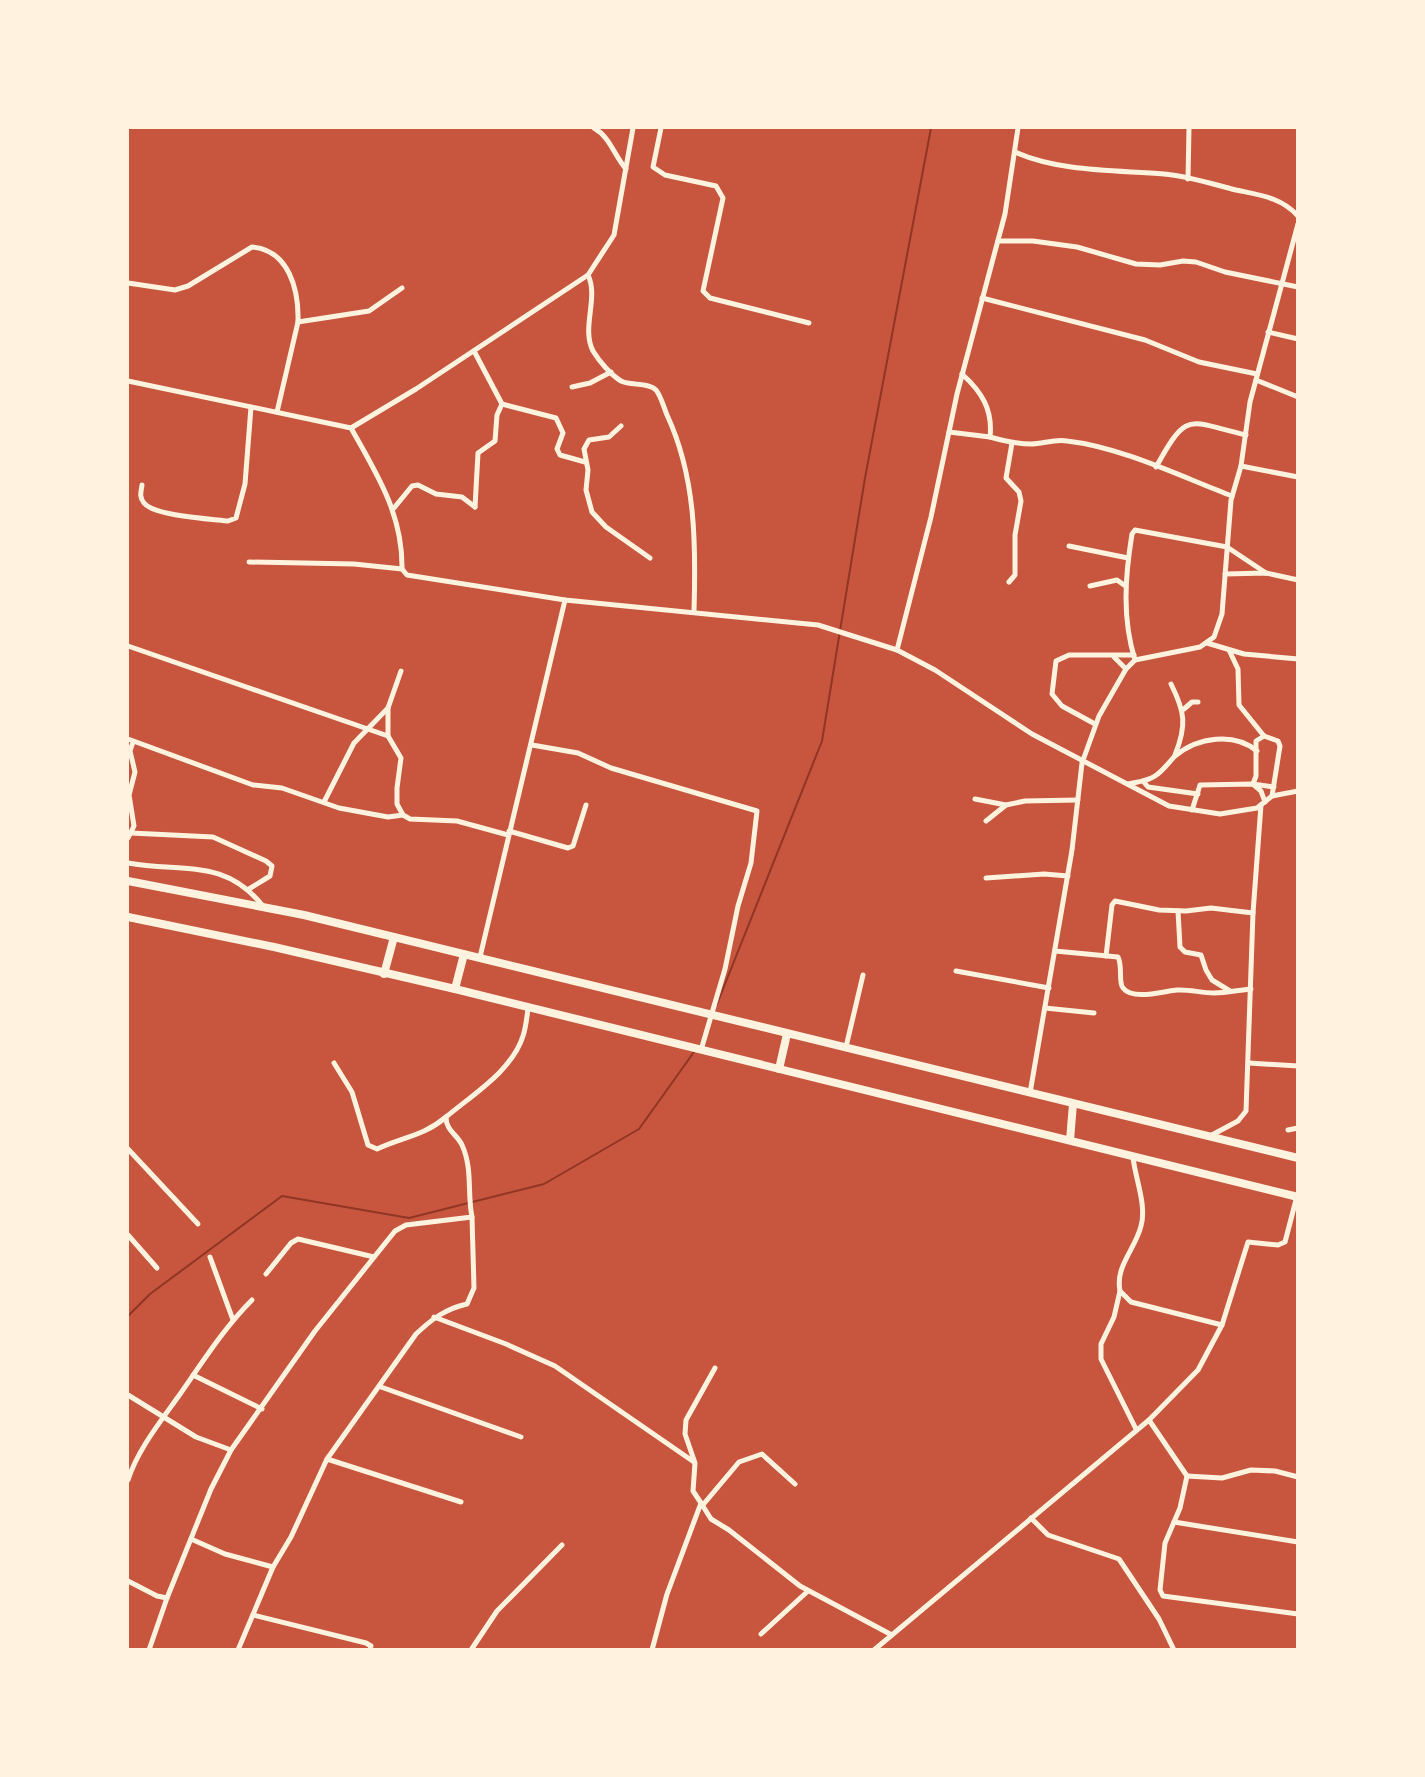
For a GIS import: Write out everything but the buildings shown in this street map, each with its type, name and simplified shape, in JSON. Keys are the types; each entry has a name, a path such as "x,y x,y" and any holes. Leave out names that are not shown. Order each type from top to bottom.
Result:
{"highway":[{"path":"128,881 264,908 480,957 710,1016 1298,1158"},
{"path":"128,917 274,947 455,990 1297,1197"},
{"path":"384,974 394,938"},
{"path":"455,990 464,954"},
{"path":"779,1069 787,1034"},
{"path":"1070,1140 1073,1104"}],"street":[{"path":"594,128 609,140 616,157 626,169"},
{"path":"128,381 351,428 474,351 588,275 614,236 633,128"},
{"path":"661,128 653,167 665,174 716,186 723,198 703,291 710,298 809,323"},
{"path":"897,650 931,517 962,374 998,240 1018,128"},
{"path":"1188,179 1189,128"},
{"path":"1015,152 1026,157 1081,168 1167,174 1280,200 1298,216"},
{"path":"1207,643 1214,637 1222,614 1232,496 1241,466 1257,377 1298,224"},
{"path":"998,240 1077,247 1137,264 1196,262 1225,272 1298,287"},
{"path":"128,283 175,290 208,274 240,252 252,247 264,248 273,252 291,275 298,307 298,322 277,412"},
{"path":"588,275 592,283 589,338 593,351 622,381 649,386 656,390 672,424 687,472 693,511 696,563 694,611"},
{"path":"298,322 369,311 402,288"},
{"path":"982,298 1145,340 1199,362 1257,377 1298,397"},
{"path":"1268,333 1298,339"},
{"path":"474,351 502,404 556,418 563,433 557,449 560,455 585,462"},
{"path":"572,387 590,383 611,372"},
{"path":"962,374 977,388 990,411 990,437"},
{"path":"394,508 412,486 418,485 436,494 462,497 476,507 478,453 495,441 497,415 502,404"},
{"path":"142,485 141,497 145,505 157,511 228,521 237,518 245,484 251,407"},
{"path":"1156,467 1174,435 1184,425 1193,423 1246,435"},
{"path":"621,426 609,437 589,440 584,449 588,470 586,490 592,512 606,527 650,558"},
{"path":"351,428 394,508 401,540 402,569 407,575 565,600 818,625 897,650 935,669 1032,734 1082,763 1169,806 1220,814 1263,804 1272,796 1298,791"},
{"path":"949,432 990,437 1011,443 1067,441 1156,467 1232,496"},
{"path":"1009,582 1015,575 1015,535 1021,501 1019,492 1006,478 1011,443"},
{"path":"1241,466 1298,477"},
{"path":"1134,657 1127,635 1128,604 1124,585 1132,534 1135,530 1141,529 1177,539 1227,547 1266,573"},
{"path":"1069,546 1128,558"},
{"path":"249,562 354,564 402,569"},
{"path":"1225,574 1266,573 1298,580"},
{"path":"1090,586 1117,580 1124,585"},
{"path":"480,957 565,600"},
{"path":"1095,724 1062,706 1052,694 1056,661 1069,655 1134,657 1207,643 1244,654 1298,659"},
{"path":"128,646 388,736"},
{"path":"1229,650 1238,669 1239,705 1264,736 1278,741 1280,746 1272,796"},
{"path":"1114,657 1126,669"},
{"path":"1030,1093 1068,876 1082,763 1095,724 1134,657"},
{"path":"401,671 388,708 388,736 401,758 397,796 403,815"},
{"path":"1171,684 1184,709 1184,726 1175,757"},
{"path":"1184,709 1192,702 1198,702"},
{"path":"324,801 354,743 388,708"},
{"path":"1252,784 1256,776 1256,741 1264,736"},
{"path":"1128,784 1155,777 1185,750 1211,740 1233,739 1247,743 1257,751"},
{"path":"249,889 270,876 272,866 266,861 213,837 129,835 134,816 129,795 135,772 130,741 253,785 282,788 339,808 378,815 403,815 410,819 457,821 568,848 573,846 586,805"},
{"path":"532,745 578,753 611,768 757,811 751,863 738,906 725,969 701,1050"},
{"path":"1143,781 1148,787 1198,794"},
{"path":"1192,810 1200,785 1252,784 1274,787"},
{"path":"1209,1137 1238,1120 1246,1111 1253,913 1263,804 1261,791 1252,784"},
{"path":"975,799 1006,805 1025,801 1078,800"},
{"path":"986,821 1006,805"},
{"path":"128,863 210,872 235,880 249,889 264,908"},
{"path":"986,878 1044,874 1068,876"},
{"path":"1106,956 1113,903 1178,911 1211,908 1253,913"},
{"path":"1178,911 1180,947 1185,952 1201,955 1212,980 1230,991"},
{"path":"1055,951 1118,957 1122,966 1121,985 1130,993 1158,995 1174,990 1251,989"},
{"path":"956,971 1049,988"},
{"path":"846,1047 862,975"},
{"path":"334,1064 352,1092 368,1145 377,1149 401,1138 419,1135 483,1087 512,1057 523,1036 528,1008"},
{"path":"1045,1008 1094,1013"},
{"path":"1249,1064 1298,1066"},
{"path":"238,1650 273,1568 291,1537 327,1459 381,1387 416,1334 434,1317 450,1308 467,1304 474,1288 469,1166 464,1148 446,1124 446,1117"},
{"path":"1288,1130 1298,1128"},
{"path":"128,1149 198,1224"},
{"path":"1133,1157 1143,1212 1141,1226 1119,1274 1120,1292 1114,1317 1101,1344 1101,1359 1136,1429"},
{"path":"874,1650 890,1634 1149,1420 1198,1370 1222,1325 1248,1242 1278,1245 1285,1242 1297,1197"},
{"path":"149,1650 167,1598 211,1489 231,1450 315,1331 401,1226 472,1217"},
{"path":"128,1235 157,1268"},
{"path":"266,1274 291,1243 298,1239 374,1257"},
{"path":"210,1257 233,1320"},
{"path":"1120,1292 1131,1302 1222,1325"},
{"path":"128,1480 131,1469 163,1418 233,1320 252,1300"},
{"path":"434,1317 506,1344 555,1366 696,1462"},
{"path":"715,1368 686,1420 685,1434 696,1462 693,1491 701,1505 711,1520 808,1591 890,1634"},
{"path":"194,1375 262,1409"},
{"path":"381,1387 521,1437"},
{"path":"128,1395 196,1437 231,1450"},
{"path":"1149,1420 1187,1476 1186,1489 1165,1544 1160,1590 1163,1596 1298,1614"},
{"path":"652,1650 667,1594 701,1505 739,1462 762,1454 795,1484"},
{"path":"327,1459 462,1503"},
{"path":"1187,1476 1222,1478 1251,1470 1275,1471 1298,1477"},
{"path":"1031,1518 1048,1535 1119,1559 1159,1619 1174,1650"},
{"path":"1174,1522 1298,1542"},
{"path":"191,1539 225,1554 273,1568"},
{"path":"471,1650 496,1611 562,1545"},
{"path":"128,1581 157,1596 167,1598"},
{"path":"761,1634 808,1591"},
{"path":"253,1615 366,1643 371,1646 370,1650"}],"waterway":[{"path":"717,1004 822,741 865,478 931,128"},
{"path":"128,1316 150,1294 282,1196 409,1218 544,1184 639,1129 694,1052"}]}
